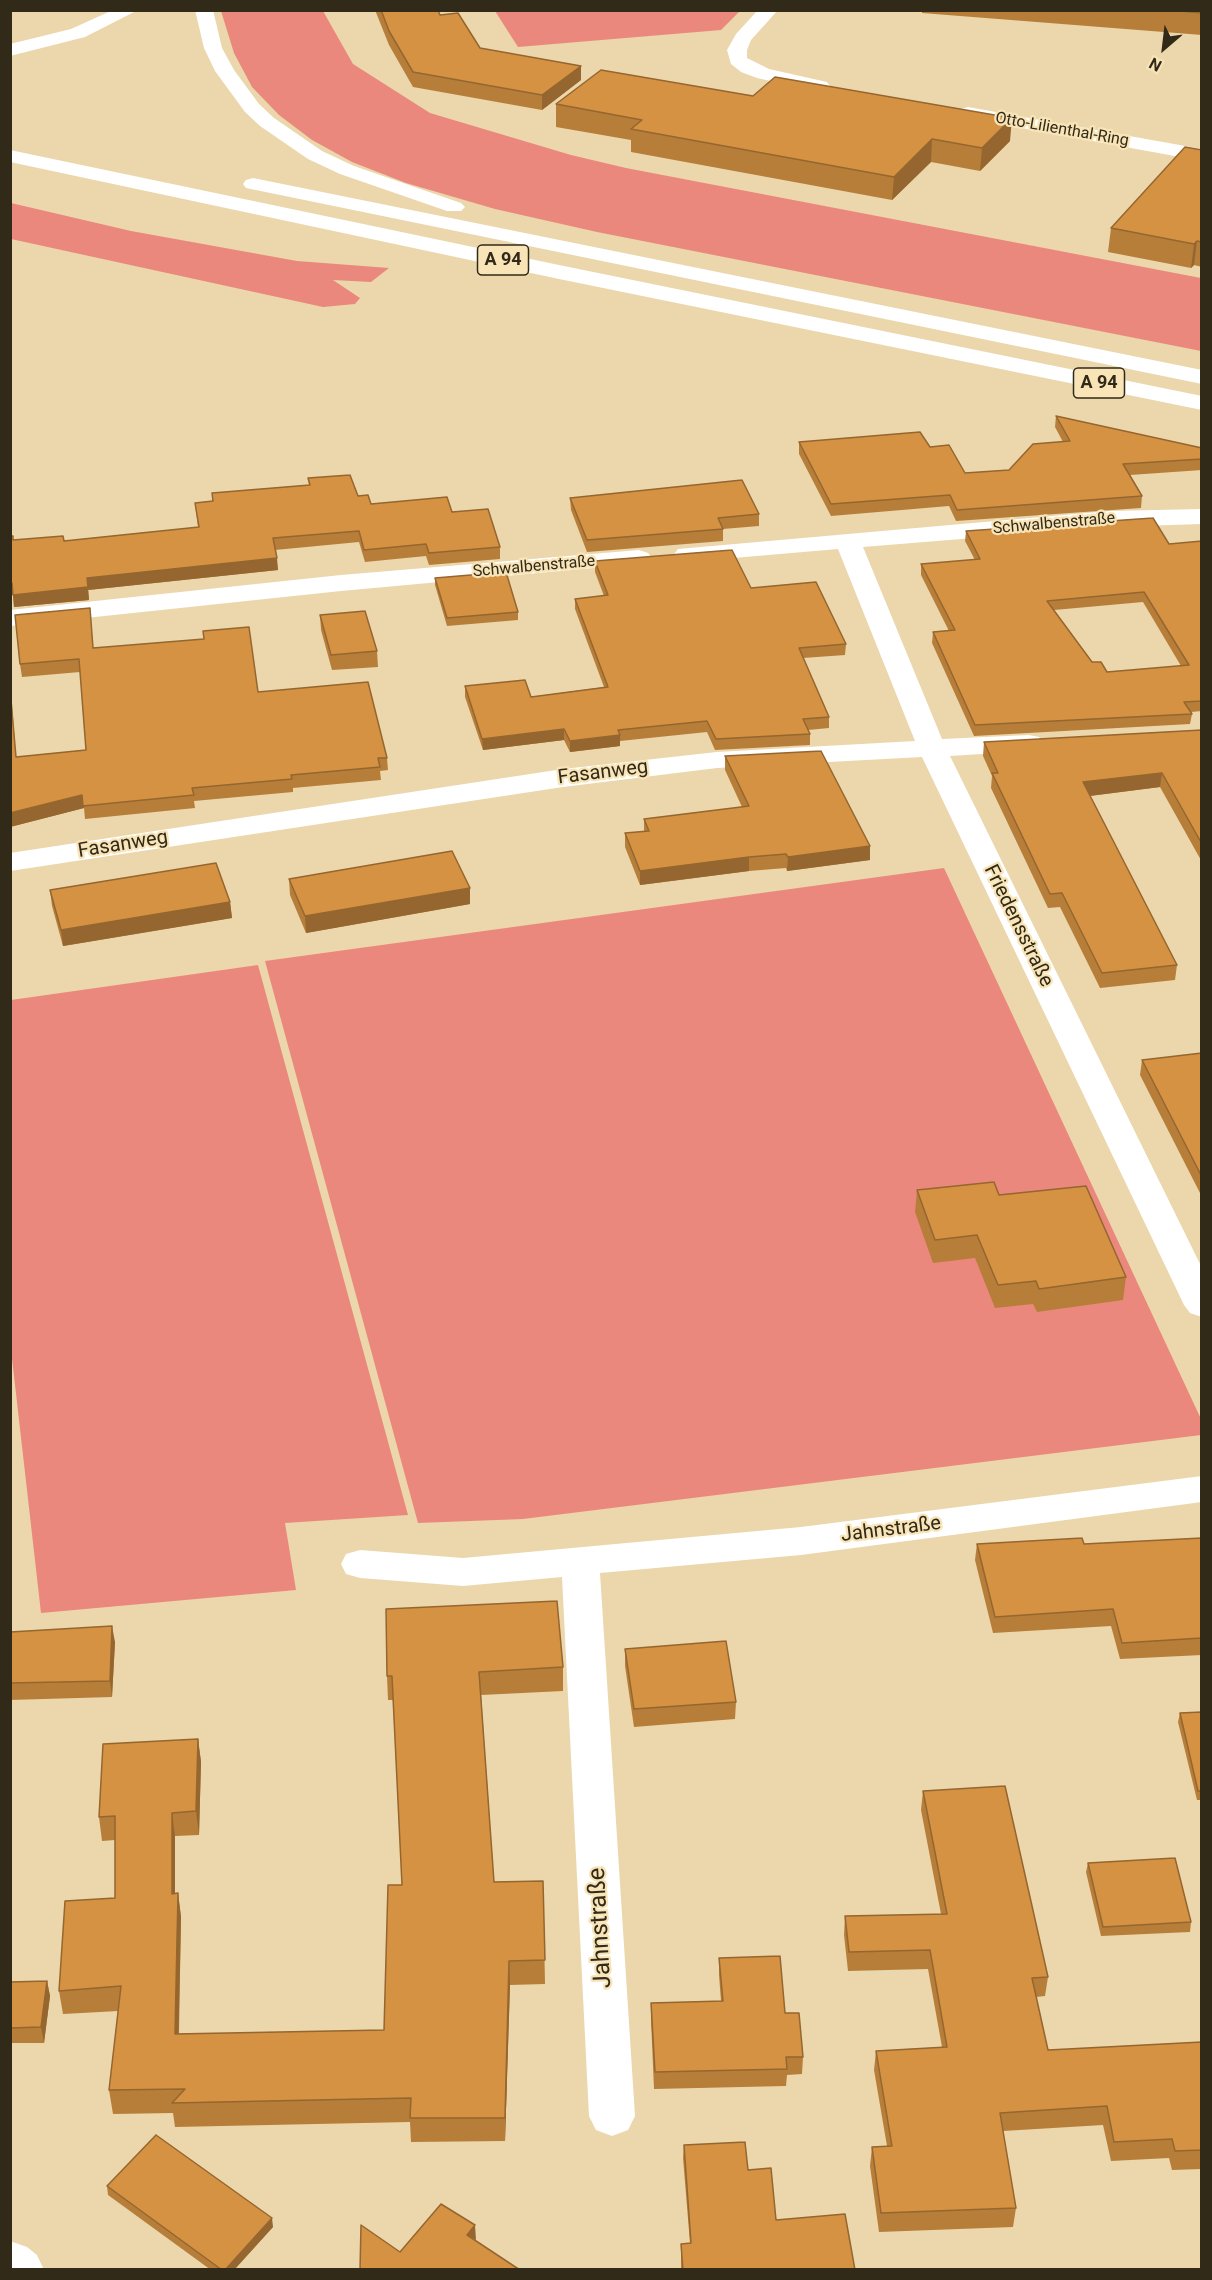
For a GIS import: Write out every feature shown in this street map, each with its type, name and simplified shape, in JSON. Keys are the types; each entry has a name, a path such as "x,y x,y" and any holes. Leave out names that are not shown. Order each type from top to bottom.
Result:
{"main road":[{"path":"10,50 78,33 129,10"},
{"path":"204,10 213,48 236,89 267,122 315,155 403,190 534,230 610,258"},
{"path":"769,10 744,38 737,50 738,60 748,68 764,74 843,90"},
{"name":"Otto-Lilienthal-Ring","path":"945,109 1202,154"},
{"name":"A 94","path":"10,156 604,282 1202,403"},
{"name":"A 94","path":"234,180 1202,377"},
{"name":"Schwalbenstraße","path":"10,618 341,583 1109,519 1202,516"},
{"name":"Friedensstraße","path":"848,542 932,748 1202,1305"},
{"name":"Fasanweg","path":"10,862 563,778 717,760 1061,741"},
{"name":"Jahnstraße","path":"360,1564 463,1572 580,1562 801,1541 1202,1489"},
{"name":"Jahnstraße","path":"580,1562 612,2116"},
{"path":"10,2262 20,2270"}],"shaded area":[{"path":"221,11 323,11 353,64 430,113 571,155 626,168 1201,278 1201,351 597,232 495,209 406,183 352,162 312,140 279,115 252,87 234,53"},
{"path":"495,11 740,11 721,30 518,47"},
{"path":"11,203 131,231 297,261 389,268 371,282 333,280 360,298 355,304 323,307 11,239"},
{"path":"944,868 1201,1419 1201,1435 523,1519 418,1523 265,961"},
{"path":"258,965 408,1515 285,1523 296,1590 41,1613 10,1341 11,1000"}],"building":[{"path":"381,10 438,10 440,15 458,13 480,48 581,66 542,95 413,72 389,31"},
{"path":"1170,10 1202,10 1202,13"},
{"path":"601,70 753,96 775,77 1012,118 982,148 932,139 894,177 631,129 642,120 556,104"},
{"path":"1185,147 1202,150 1202,242 1197,241 1194,244 1111,228"},
{"path":"1056,416 1202,448 1202,459 1123,464 1142,496 957,510 950,495 831,504 799,442 920,432 930,447 949,445 965,473 1009,470 1033,444 1070,441"},
{"path":"350,475 358,496 368,495 371,504 447,497 452,512 488,509 500,547 429,553 426,544 364,550 359,531 273,538 277,558 87,578 88,587 13,595 12,583 10,583 10,536 13,536 13,540 63,536 64,541 199,527 195,503 213,501 212,493 310,485 308,478"},
{"path":"742,480 759,514 718,518 723,529 587,540 570,498"},
{"path":"1153,518 1169,544 1202,541 1202,701 1184,702 1192,714 975,725 933,632 955,630 921,564 980,559 966,531","holes":["1144,592 1189,665 1107,672 1101,662 1092,662 1047,601"]},
{"path":"732,550 751,588 816,582 846,644 799,648 829,717 803,719 810,734 716,739 707,721 618,730 620,735 570,741 564,729 482,739 465,686 525,680 531,697 608,687 575,599 608,595 595,561"},
{"path":"506,572 518,612 447,618 435,578"},
{"path":"90,608 93,648 204,639 203,631 249,627 258,692 368,682 387,758 378,758 380,767 291,775 292,779 192,788 194,795 83,806 82,795 10,813 10,689 16,757 86,750 79,659 20,664 15,615"},
{"path":"365,611 377,651 331,655 320,615"},
{"path":"1202,730 1202,844 1162,773 1083,782 1177,965 1102,973 1062,893 1050,894 992,773 998,773 984,742"},
{"path":"821,751 870,846 788,857 786,854 749,857 640,871 625,833 649,831 644,819 749,806 725,756"},
{"path":"452,851 470,888 305,916 289,879"},
{"path":"216,863 230,902 61,930 50,890"},
{"path":"1202,1053 1202,1177 1142,1060"},
{"path":"994,1182 999,1195 1086,1186 1126,1277 1039,1289 1036,1281 998,1285 977,1235 935,1240 917,1190"},
{"path":"1082,1538 1084,1544 1202,1538 1202,1638 1122,1643 1113,1609 995,1617 977,1544"},
{"path":"557,1601 563,1667 479,1672 494,1882 543,1881 545,1960 509,1961 505,2118 410,2118 411,2098 172,2103 185,2089 109,2090 121,1986 59,1991 65,1901 115,1898 115,1816 99,1817 103,1744 198,1739 196,1811 172,1813 172,1894 178,1893 175,2034 384,2030 388,1885 402,1885 392,1676 387,1676 386,1609"},
{"path":"112,1626 110,1681 10,1683 10,1632"},
{"path":"726,1641 736,1702 634,1709 625,1649"},
{"path":"1202,1712 1202,1791 1198,1791 1180,1713"},
{"path":"1005,1786 1048,1977 1032,1978 1048,2050 1202,2042 1202,2150 1175,2151 1172,2139 1114,2142 1107,2106 1000,2113 1016,2208 881,2213 872,2147 892,2146 876,2051 947,2047 930,1950 849,1952 845,1916 947,1914 923,1791"},
{"path":"1175,1858 1191,1922 1103,1927 1088,1863"},
{"path":"780,1956 785,2013 799,2013 803,2057 786,2057 787,2069 655,2072 651,2003 723,2001 719,1958"},
{"path":"47,1981 41,2027 10,2028 10,1982"},
{"path":"156,2135 272,2218 225,2270 107,2186"},
{"path":"745,2142 748,2170 771,2168 776,2220 845,2214 855,2270 683,2270 681,2244 691,2243 684,2145"},
{"path":"441,2204 475,2225 467,2235 520,2270 360,2270 361,2225 400,2252"}]}
